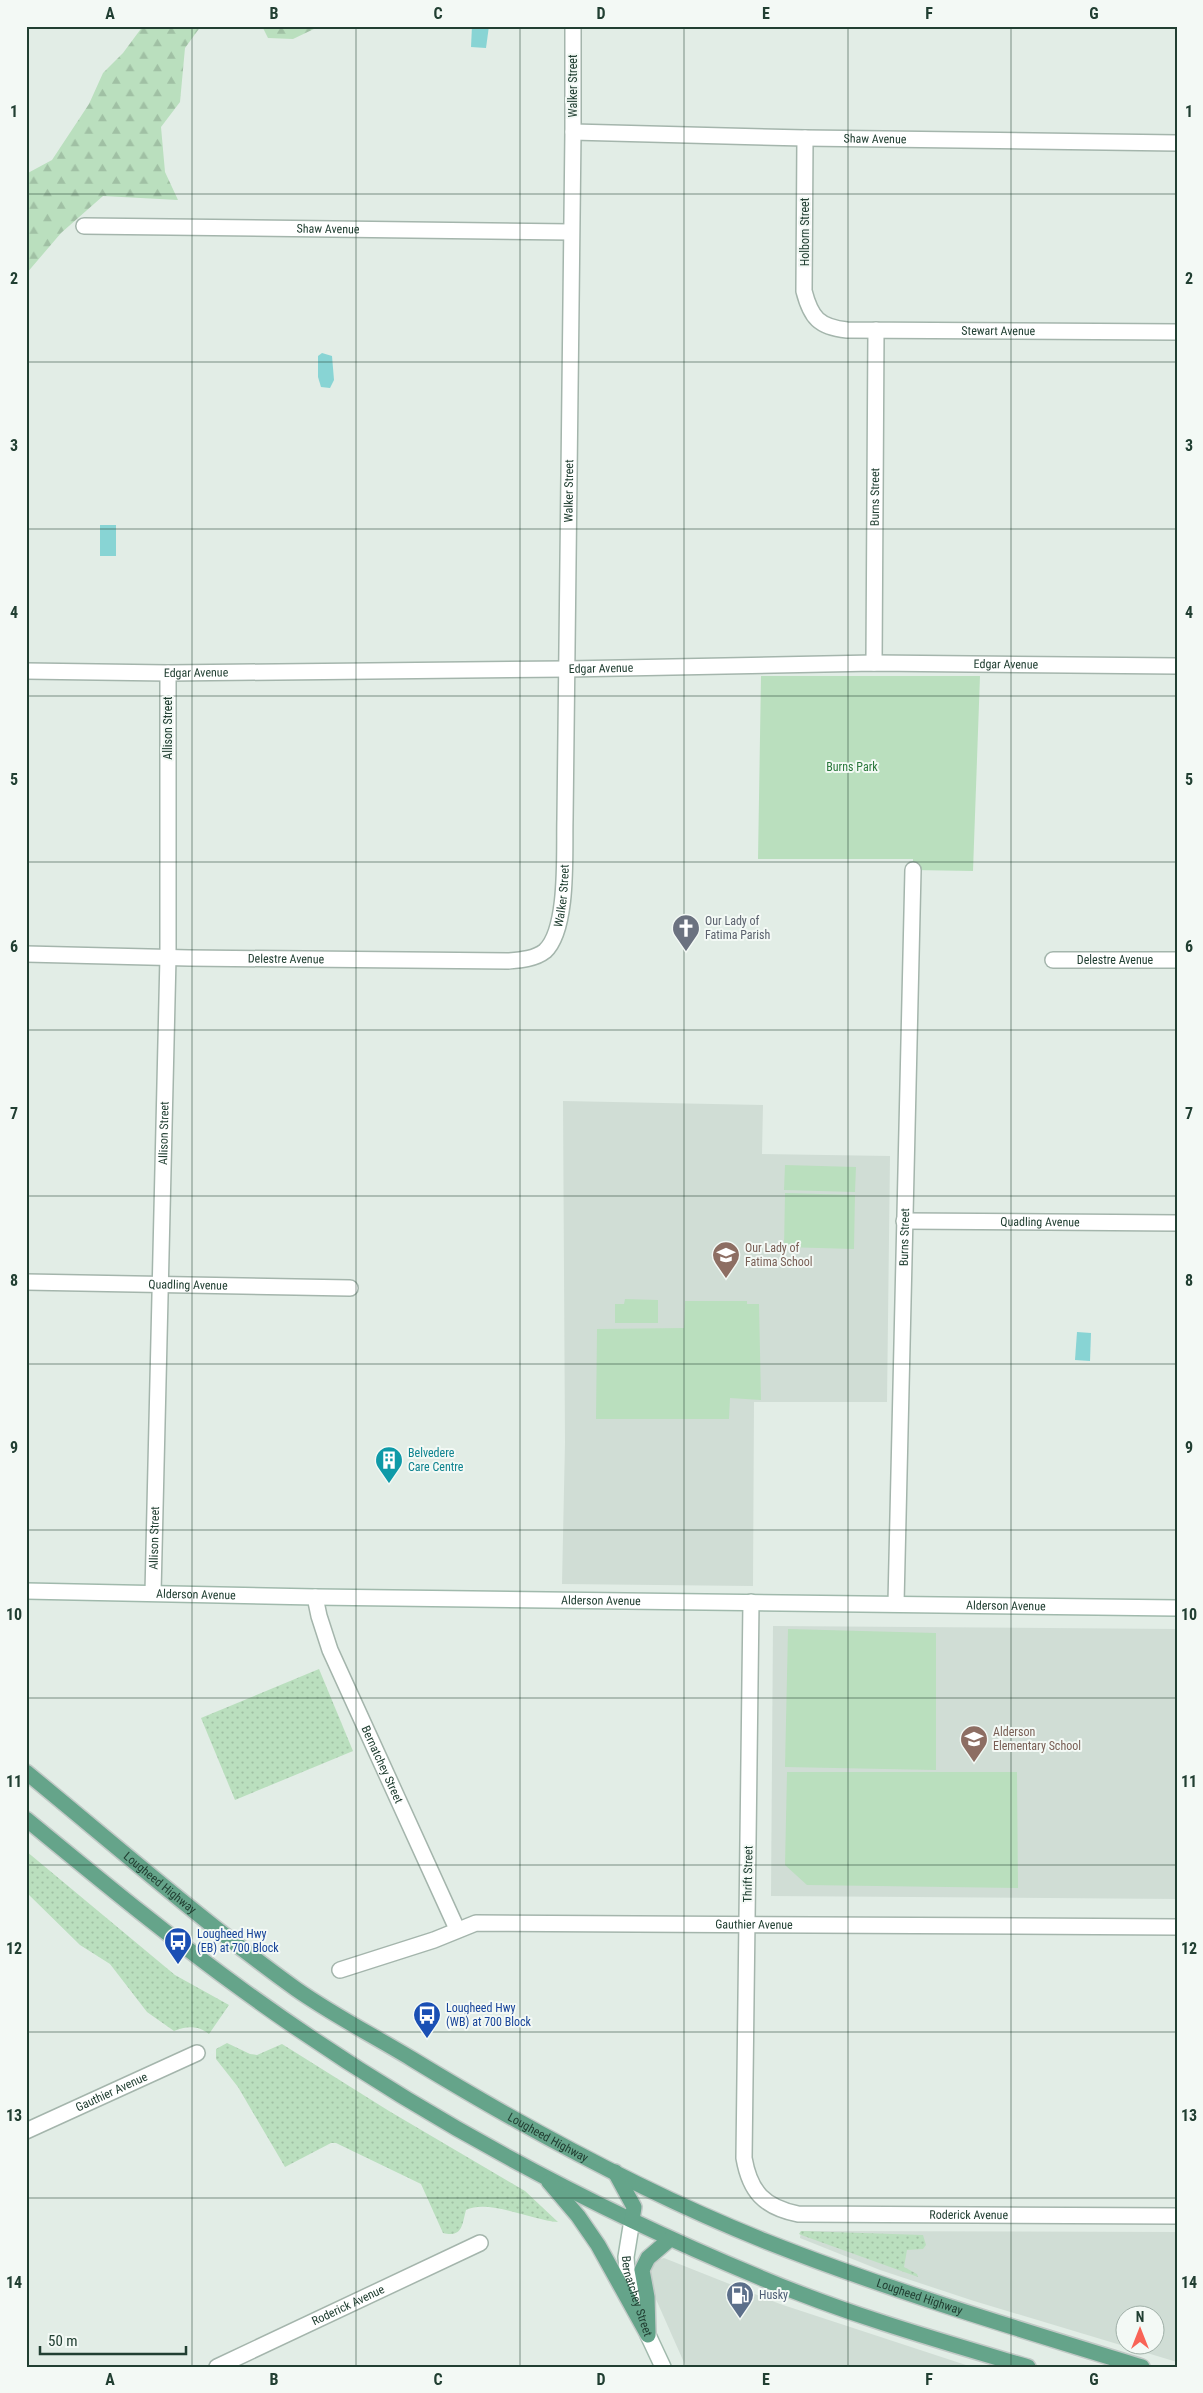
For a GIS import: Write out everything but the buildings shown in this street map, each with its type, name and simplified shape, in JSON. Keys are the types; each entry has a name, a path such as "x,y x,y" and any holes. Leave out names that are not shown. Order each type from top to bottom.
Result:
{"main road":[{"name":"Lougheed Highway","path":"26,1772 204,1918 298,1991 482,2102 615,2172 762,2240 891,2289 1142,2367"},
{"path":"26,1819 146,1918 244,1992 355,2066 461,2130 544,2175 670,2239 762,2279 880,2322 1028,2367"},
{"path":"615,2172 634,2207 632,2220"},
{"path":"544,2175 578,2216 598,2245 648,2335"},
{"path":"648,2335 647,2297 642,2270 648,2258 670,2239"}],"street":[{"name":"Walker Street","path":"544,952 556,932 563,897 568,669 573,132 572,26"},
{"name":"Shaw Avenue","path":"573,132 805,138 1177,143"},
{"name":"Holborn Street","path":"805,138 804,291 807,304 819,323"},
{"name":"Shaw Avenue","path":"84,226 571,232"},
{"name":"Stewart Avenue","path":"819,323 834,328 876,330 1177,332"},
{"name":"Burns Street","path":"874,663 876,330"},
{"name":"Edgar Avenue","path":"26,671 168,673 568,669 874,663 1177,666"},
{"name":"Allison Street","path":"153,1593 168,957 168,673"},
{"name":"Burns Street","path":"896,1604 913,870"},
{"name":"Delestre Avenue","path":"26,954 508,961 527,959 544,952"},
{"name":"Delestre Avenue","path":"1053,960 1177,960"},
{"name":"Quadling Avenue","path":"904,1221 1177,1223"},
{"name":"Quadling Avenue","path":"26,1282 350,1288"},
{"name":"Alderson Avenue","path":"26,1591 315,1597 1177,1608"},
{"name":"Bernatchey Street","path":"315,1597 318,1616 330,1650 457,1929"},
{"name":"Thrift Street","path":"751,1602 744,2158 750,2181 764,2200"},
{"name":"Gauthier Avenue","path":"340,1970 434,1940 457,1929 476,1923 1177,1927"},
{"name":"Gauthier Avenue","path":"26,2132 197,2053"},
{"name":"Roderick Avenue","path":"764,2200 779,2210 798,2214 1177,2216"},
{"name":"Bernatchey Street","path":"632,2220 626,2265 648,2335 663,2367"},
{"name":"Roderick Avenue","path":"217,2367 480,2243"}],"shaded area":[{"name":"Our Lady of Fatima School","path":"563,1101 763,1105 762,1154 890,1156 887,1402 754,1402 753,1586 562,1584 565,1442"},
{"name":"Alderson Elementary School","path":"773,1626 1177,1629 1177,1899 771,1896"},
{"path":"801,2231 1177,2232 1177,2362 1157,2356 1166,2356 1166,2306 1116,2306 1116,2344 974,2301 880,2270 800,2238"},
{"path":"664,2258 780,2304 972,2367 686,2367 651,2288 648,2275 650,2267 656,2260"}],"green space":[{"path":"143,26 201,26 185,48 180,102 161,127 165,172 178,200 103,196 61,233 26,274 26,174 52,160 89,104 103,73 123,53"},
{"path":"262,26 315,26 316,28 293,39 268,38"},
{"name":"Burns Park","path":"761,676 980,676 973,871 913,870 913,859 758,859"},
{"path":"785,1165 856,1167 855,1192 784,1190"},
{"path":"785,1193 855,1195 854,1249 784,1247"},
{"path":"625,1299 658,1300 658,1323 615,1323 615,1304 624,1304"},
{"path":"685,1301 747,1301 747,1304 759,1304 761,1400 730,1398 729,1419 596,1419 597,1329 684,1328"},
{"path":"788,1629 936,1633 936,1770 785,1767"},
{"path":"319,1669 353,1751 235,1800 201,1718"},
{"path":"787,1772 1017,1772 1018,1888 807,1885 785,1865"},
{"path":"26,1851 175,1975 229,2005 209,2034 201,2029 192,2027 174,2031 147,2012 110,1964 80,1945 26,1892"},
{"path":"227,2043 250,2054 257,2055 282,2044 389,2111 525,2191 558,2222 498,2208 475,2207 466,2210 461,2229 458,2232 443,2233 421,2184 336,2143 331,2143 285,2167 238,2087 216,2059 216,2049"},
{"path":"801,2231 923,2235 926,2245 923,2249 907,2250 904,2267 917,2274 918,2277 799,2234"}],"water":[{"path":"472,26 489,26 486,48 471,47"},
{"path":"322,353 332,356 334,380 330,388 321,387 318,377 318,356"},
{"path":"100,525 116,525 116,556 100,556"},
{"path":"1077,1332 1091,1333 1090,1361 1075,1360"}],"place":[{"name":"Our Lady of Fatima Parish","path":"686,952"},
{"name":"Our Lady of Fatima School","path":"726,1279"},
{"name":"Belvedere Care Centre","path":"389,1484"},
{"name":"Alderson Elementary School","path":"974,1763"},
{"name":"Lougheed Hwy (EB) at 700 Block","path":"178,1965"},
{"name":"Lougheed Hwy (WB) at 700 Block","path":"427,2039"},
{"name":"Husky","path":"740,2319"}]}
